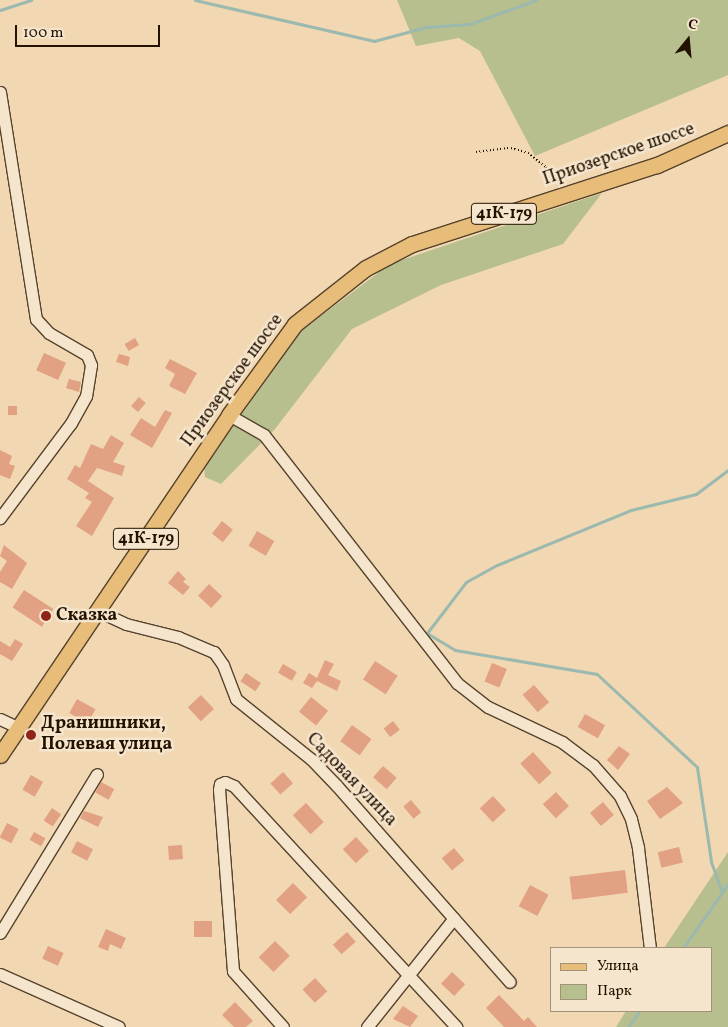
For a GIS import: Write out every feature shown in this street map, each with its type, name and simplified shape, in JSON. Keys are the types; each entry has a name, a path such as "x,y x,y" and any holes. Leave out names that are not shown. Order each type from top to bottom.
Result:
{"main road":[{"name":"Приозерское шоссе","path":"0,755 229,415 295,324 366,268 412,244 657,165 728,133"}],"street":[{"path":"0,92 36,319 49,333 87,355 91,365 86,396 71,423 0,518"},
{"path":"229,415 264,435 457,683 488,707 562,742 593,765 620,796 632,819 638,848 650,947"},
{"name":"Садовая улица","path":"98,611 126,624 178,637 214,652 223,665 236,699 311,759 510,982"},
{"path":"0,719 19,728"},
{"path":"0,933 97,774"},
{"path":"283,1027 233,971 220,784 225,782 234,786 456,1027"},
{"path":"367,1027 454,918"},
{"path":"0,974 94,1023 119,1027"}],"path":[{"path":"476,152 511,148 528,153 546,167 563,195"}],"green space":[{"path":"397,0 728,0 728,75 535,156 480,51 459,38 416,46"},
{"path":"602,193 563,244 441,285 352,329 275,429 221,484 205,477 204,467 301,331 390,264"},
{"path":"728,852 728,1027 616,1027 625,1012 713,1012 713,947 665,947"}],"building":[{"path":"135,338 139,345 129,351 125,344"},
{"path":"44,353 66,363 58,380 36,370"},
{"path":"119,354 130,357 128,366 116,362"},
{"path":"170,359 197,373 185,394 169,386 175,374 165,368"},
{"path":"69,379 81,382 79,392 66,388"},
{"path":"139,397 146,403 138,412 131,406"},
{"path":"8,406 17,406 17,415 8,415"},
{"path":"165,410 172,413 152,448 130,435 141,418 155,427"},
{"path":"111,435 124,443 113,462 125,466 122,476 97,468 88,481 114,498 92,536 76,526 92,502 85,498 89,493 67,479 75,465 80,468 91,444 103,449"},
{"path":"0,450 12,456 9,464 15,466 10,479 0,475"},
{"path":"222,521 233,530 223,542 212,533"},
{"path":"257,531 274,541 266,556 248,546"},
{"path":"4,545 27,563 12,589 0,582 0,572 7,561 0,556"},
{"path":"178,571 186,579 183,582 190,587 183,595 168,583"},
{"path":"209,584 222,596 211,608 198,596"},
{"path":"24,590 53,609 42,627 13,608"},
{"path":"15,639 23,644 12,661 0,654 0,641 10,647"},
{"path":"325,660 334,664 328,675 341,681 337,691 317,681 312,688 303,683 309,673 317,678"},
{"path":"375,661 398,676 386,694 363,679"},
{"path":"492,663 507,669 499,688 485,682"},
{"path":"283,664 297,672 292,681 278,673"},
{"path":"246,673 261,683 255,691 240,681"},
{"path":"534,685 549,702 538,712 523,695"},
{"path":"201,695 214,709 201,721 188,707"},
{"path":"311,697 328,711 316,726 299,712"},
{"path":"77,699 95,709 88,723 69,713"},
{"path":"585,714 605,725 598,738 578,727"},
{"path":"393,721 400,730 390,737 384,728"},
{"path":"352,725 371,739 360,755 340,741"},
{"path":"619,746 630,754 618,770 607,760"},
{"path":"533,752 552,773 539,784 520,763"},
{"path":"325,753 334,761 329,767 320,758"},
{"path":"383,766 397,778 387,789 373,777"},
{"path":"283,772 293,783 280,795 270,783"},
{"path":"31,775 43,782 35,797 22,790"},
{"path":"101,782 114,789 109,800 95,793"},
{"path":"667,787 683,803 660,819 647,801"},
{"path":"556,792 569,806 556,818 543,804"},
{"path":"493,796 506,810 493,822 480,808"},
{"path":"411,800 421,812 414,819 403,806"},
{"path":"603,802 614,815 601,826 590,813"},
{"path":"306,803 324,822 311,834 293,815"},
{"path":"52,808 61,814 53,827 44,820"},
{"path":"84,811 103,817 98,827 80,818"},
{"path":"7,823 19,829 11,843 0,837"},
{"path":"34,832 45,838 41,846 30,840"},
{"path":"356,837 369,851 356,863 343,849"},
{"path":"77,841 93,849 87,861 71,853"},
{"path":"182,845 183,859 169,860 168,846"},
{"path":"679,847 683,863 662,868 658,852"},
{"path":"454,848 464,860 452,871 442,858"},
{"path":"625,870 628,893 572,900 569,877"},
{"path":"293,883 307,897 290,914 276,900"},
{"path":"530,885 549,895 537,916 519,906"},
{"path":"194,921 212,921 212,937 194,937"},
{"path":"106,929 126,938 121,949 110,944 108,951 98,947"},
{"path":"347,932 356,942 342,954 333,945"},
{"path":"275,941 290,956 274,972 259,957"},
{"path":"48,946 64,953 58,966 42,959"},
{"path":"452,972 465,984 454,996 441,984"},
{"path":"315,978 327,991 315,1003 303,990"},
{"path":"499,995 524,1021 528,1017 537,1027 504,1027 486,1008"},
{"path":"235,1002 253,1021 246,1027 234,1027 222,1015"},
{"path":"403,1006 418,1016 410,1027 393,1019"}],"waterway":[{"path":"0,10 31,0"},
{"path":"195,0 374,41 426,27 470,24 536,0"},
{"path":"722,892 711,861 697,767 597,674 455,650 427,633 466,582 497,565 631,510 696,494 728,470"},
{"path":"684,947 728,884"},
{"path":"628,1027 638,1012"}],"place":[{"name":"Сказка","path":"46,616"},
{"name":"Дранишники, Полевая улица","path":"31,735"}]}
